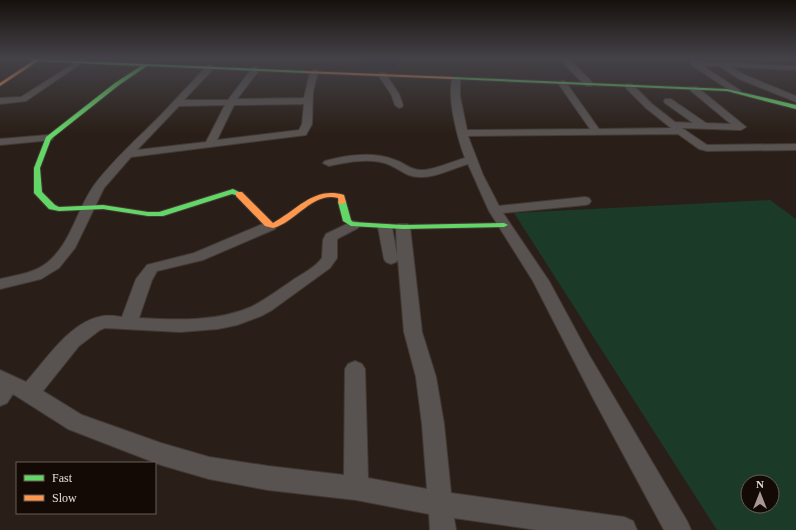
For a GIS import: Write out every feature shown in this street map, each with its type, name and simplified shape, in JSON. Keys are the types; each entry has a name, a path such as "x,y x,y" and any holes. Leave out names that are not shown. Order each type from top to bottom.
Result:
{"street":[{"path":"0,101 23,99 46,84"},
{"path":"117,84 48,138 37,168 38,193 45,201 57,208 71,210 88,207 111,208 148,214 160,214 233,191 237,192 270,226"},
{"path":"0,284 41,274 55,264 73,238 100,186 127,154 195,84"},
{"path":"209,145 231,102 245,84"},
{"path":"127,154 303,133 307,124 308,101 312,84"},
{"path":"388,84 395,94 398,105"},
{"path":"456,84 456,96 462,133 471,160 495,210 541,280 588,371 678,530"},
{"path":"563,84 596,131"},
{"path":"582,84 737,91 794,105"},
{"path":"726,84 737,91"},
{"path":"759,84 796,99"},
{"path":"629,86 648,106 705,148 796,147"},
{"path":"462,133 596,131 704,126 741,126 694,89"},
{"path":"176,103 308,101"},
{"path":"668,101 704,126"},
{"path":"0,142 48,138"},
{"path":"329,163 348,159 370,158 392,162 410,173 424,174 471,160"},
{"path":"128,324 144,279 152,268 198,257 270,226 277,225 322,195 331,193 340,196 346,221 348,224 353,225 394,227 504,225"},
{"path":"495,210 585,201"},
{"path":"353,225 329,240 330,255 328,261 272,302 255,312 234,319 189,325 172,326 104,322 89,327 73,342 10,388 75,422 168,456 209,468 268,478 356,488 441,504 624,530"},
{"path":"391,259 394,227"},
{"path":"394,227 405,258 413,332 429,394 443,530"},
{"path":"355,368 356,488"}],"green space":[{"path":"770,200 796,219 796,530 717,530 514,213"}],"traffic: fast":[{"path":"117,84 48,138 37,168 38,193 52,207 59,209 103,207 148,214 160,214 233,191 239,194"},
{"path":"584,84 727,90 796,107"},
{"path":"342,202 347,221 351,224 403,227 504,225"}],"traffic: slow":[{"path":"239,194 268,224 273,226 306,204 324,195 333,194 341,197 342,202"}]}
